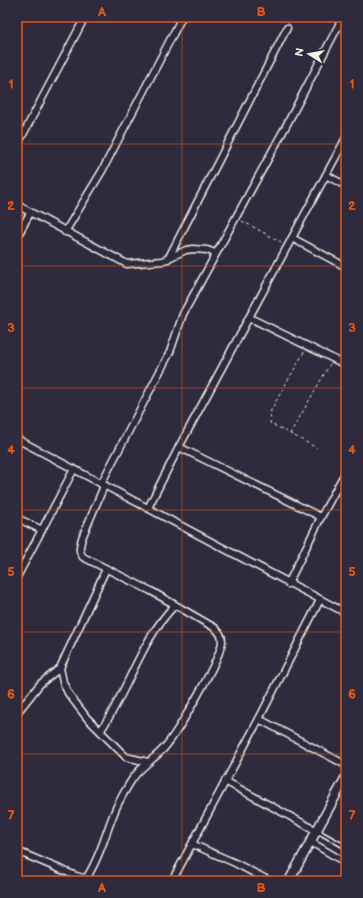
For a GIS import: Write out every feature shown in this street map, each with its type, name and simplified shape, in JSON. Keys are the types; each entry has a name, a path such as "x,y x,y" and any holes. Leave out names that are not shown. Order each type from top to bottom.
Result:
{"street":[{"path":"17,146 85,17"},
{"path":"65,232 102,171 182,17"},
{"path":"17,851 33,859 85,878 100,852 119,802 138,770 166,746 203,686 217,658 222,642 221,635 215,628 151,591 83,558 80,550 82,538 102,485 170,352 179,322 342,17 346,19"},
{"path":"168,259 287,28"},
{"path":"148,508 346,138"},
{"path":"326,175 346,186"},
{"path":"17,206 127,264 162,261 186,250 193,249 207,250 215,253"},
{"path":"17,237 30,213"},
{"path":"292,238 346,267"},
{"path":"250,318 346,365"},
{"path":"17,439 288,584 346,612"},
{"path":"180,447 321,518"},
{"path":"17,576 74,469"},
{"path":"288,584 346,471"},
{"path":"17,518 42,530"},
{"path":"17,713 40,684 60,668 106,569"},
{"path":"172,881 259,719 320,600"},
{"path":"101,730 118,702 150,635 158,622 175,604"},
{"path":"60,668 63,682 68,693 87,718 101,730 126,757 148,762"},
{"path":"259,719 346,765"},
{"path":"289,881 346,777"},
{"path":"225,781 317,831"},
{"path":"311,842 346,864"},
{"path":"192,844 235,863 270,881"},
{"path":"17,856 33,859"}],"lane":[{"path":"317,831 346,847"}],"path":[{"path":"235,218 287,246"},
{"path":"307,345 271,410 270,423 290,435 318,448"},
{"path":"290,435 333,358"}]}
